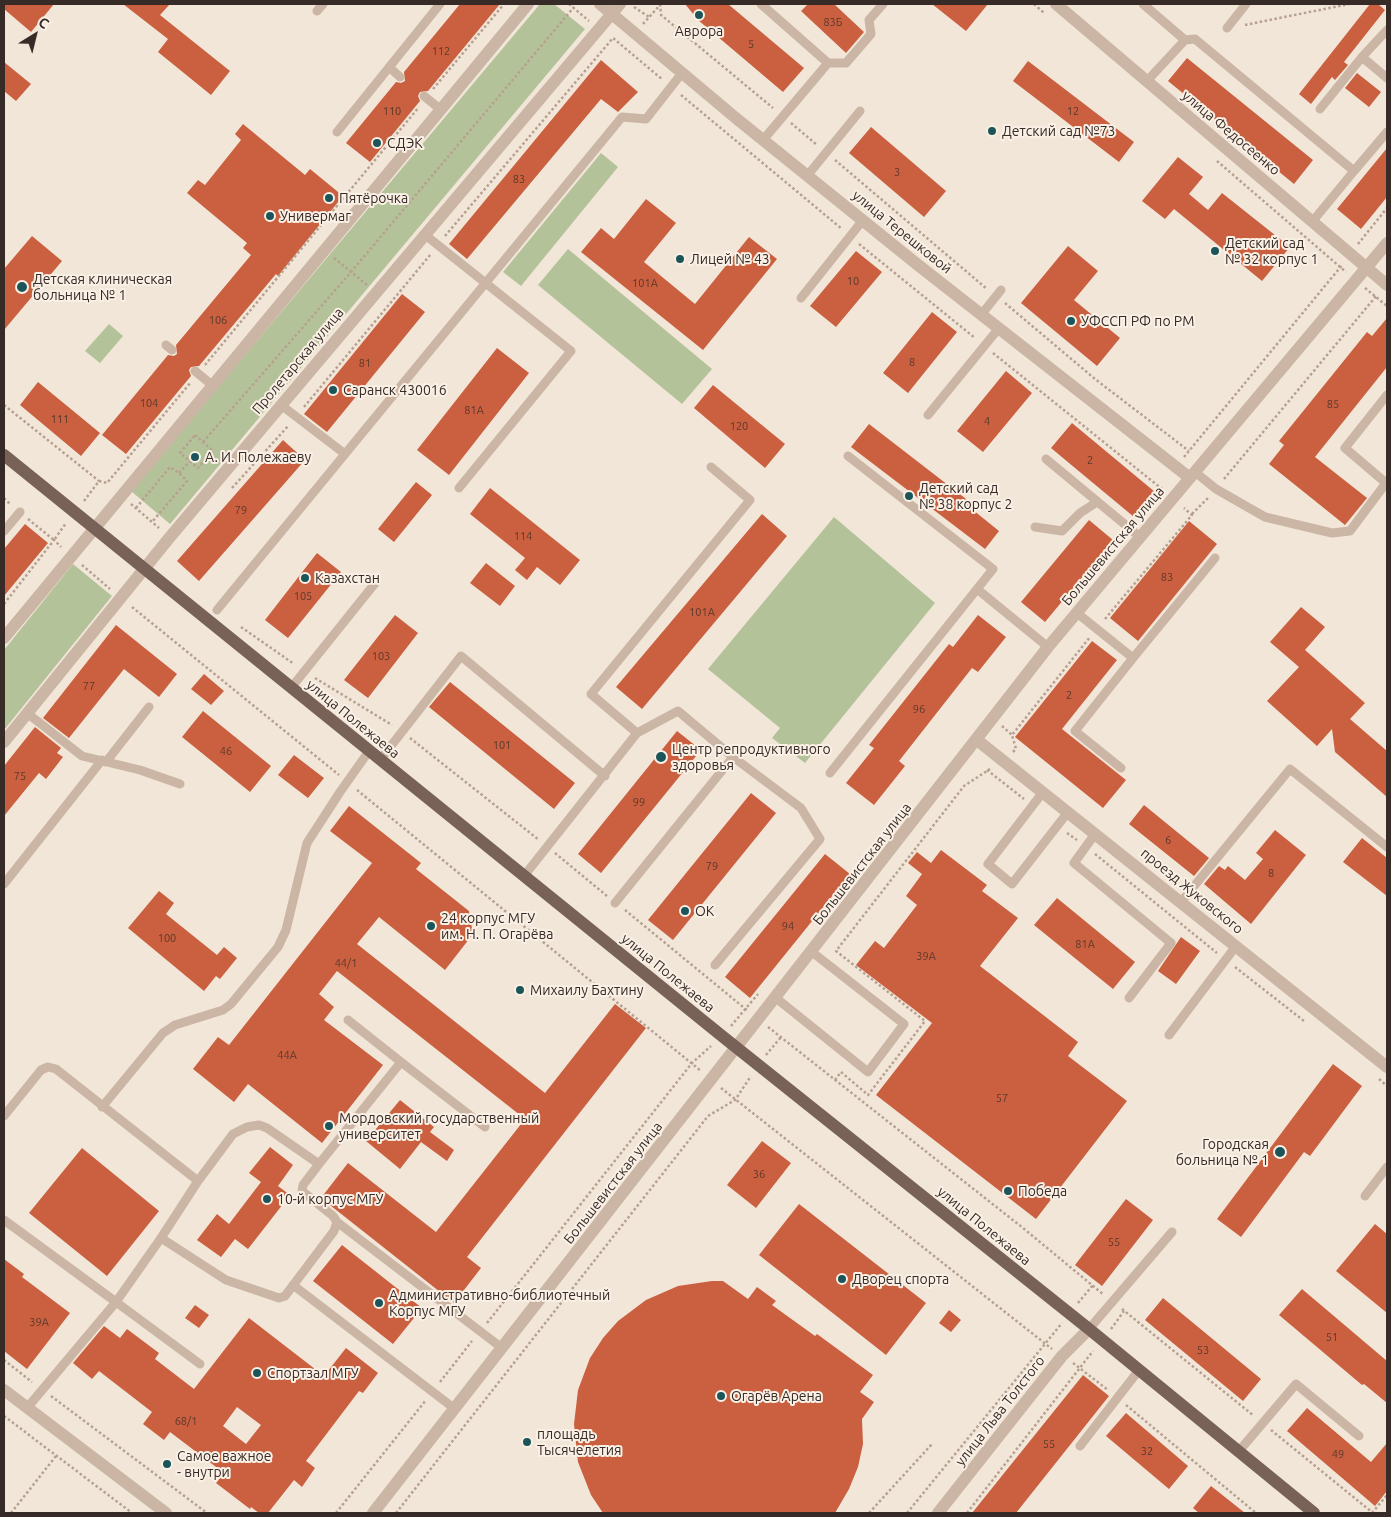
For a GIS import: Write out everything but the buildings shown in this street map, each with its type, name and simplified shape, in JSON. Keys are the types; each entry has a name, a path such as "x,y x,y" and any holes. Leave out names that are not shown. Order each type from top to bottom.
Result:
{"main road":[{"name":"улица Полежаева","path":"4,455 758,1065 1089,1329 1313,1513"}],"street":[{"path":"4,638 120,495 528,4"},
{"name":"улица Терешковой","path":"600,4 807,176 1176,467 1192,475"},
{"name":"Пролетарская улица","path":"4,742 125,601 145,569 170,537 610,13 620,4"},
{"name":"улица Федосеенко","path":"1056,4 1387,284"},
{"name":"Большевистская улица","path":"373,1513 1048,647 1387,243"},
{"name":"проезд Жуковского","path":"977,740 1387,1066"},
{"name":"улица Льва Толстого","path":"938,1513 1062,1356 1089,1329"},
{"path":"4,1390 166,1513"}],"lane":[{"path":"336,132 440,4"},
{"path":"761,4 828,63 846,63 871,34 869,20 884,4"},
{"path":"1143,4 1185,40"},
{"path":"1227,28 1246,4"},
{"path":"1320,109 1362,57 1387,30"},
{"path":"1146,82 1185,40 1195,39 1354,172"},
{"path":"1362,57 1387,78"},
{"path":"763,140 828,63"},
{"path":"389,67 400,77"},
{"path":"217,610 622,117 646,119 682,73"},
{"path":"425,97 440,110"},
{"path":"807,176 860,112"},
{"path":"1312,222 1387,132"},
{"path":"802,298 863,220"},
{"path":"424,234 571,351 459,488"},
{"path":"981,314 998,293"},
{"path":"928,415 999,328"},
{"path":"197,372 212,385"},
{"path":"1192,475 1265,517 1332,533 1350,531 1386,484 1345,448 1387,395"},
{"path":"281,405 345,454"},
{"path":"830,773 993,569 848,456"},
{"path":"1046,459 1140,537"},
{"path":"637,733 591,694 750,500 711,468"},
{"path":"1035,527 1062,531 1080,513 1097,502"},
{"path":"4,531 20,512"},
{"path":"1121,768 1075,731 1215,558"},
{"path":"291,688 376,582"},
{"path":"977,589 1048,647"},
{"path":"1077,613 1134,658"},
{"path":"380,760 401,730 461,656 605,776"},
{"path":"4,884 149,707"},
{"path":"524,876 605,776 637,733 678,711 733,757 801,808 820,839 716,965"},
{"path":"27,713 82,756 140,770 180,784"},
{"path":"102,1106 163,1033 175,1025 223,1010 231,1004 278,947 286,930 307,843 370,751"},
{"path":"616,903 733,757"},
{"path":"1181,902 1290,769 1387,847"},
{"path":"1043,792 988,864 1012,884 1068,812"},
{"path":"1095,834 1074,863 1170,943 1129,998"},
{"path":"1169,1035 1236,946"},
{"path":"776,998 868,1072 904,1024 812,952"},
{"path":"348,1020 485,1127"},
{"path":"400,1062 319,1164 303,1185 302,1190 333,1216 337,1222 502,1348"},
{"path":"4,1116 41,1070 48,1067 56,1070 198,1181"},
{"path":"27,1408 116,1302 198,1181 233,1134 247,1127 259,1124 319,1164"},
{"path":"1366,1196 1387,1167"},
{"path":"4,1220 200,1364"},
{"path":"161,1238 226,1280 279,1298 286,1296 334,1230 337,1222"},
{"path":"1089,1329 1172,1232"},
{"path":"293,1285 455,1409"},
{"path":"1080,1446 1139,1370"},
{"path":"1238,1451 1296,1384 1360,1436"}],"path":[{"path":"107,483 197,372 504,4"},
{"path":"628,4 649,17"},
{"path":"660,4 662,15 826,153 998,293 1095,379 1189,451"},
{"path":"1227,28 1349,4"},
{"path":"203,442 352,272 574,7"},
{"path":"226,495 296,416 613,38 851,237 1192,515"},
{"path":"1162,490 1176,467 1387,208"},
{"path":"327,253 372,289"},
{"path":"835,1080 841,1072 868,1095 925,1021 836,951 964,786 1004,761 1016,749 1012,735 1097,629 1387,284"},
{"path":"4,405 99,481 107,483 170,537"},
{"path":"195,435 213,451 206,460 198,468 180,453 195,435"},
{"path":"179,473 190,461"},
{"path":"136,508 170,467 179,473 187,481 152,522"},
{"path":"4,604 99,481"},
{"path":"4,498 125,601 704,1073"},
{"path":"241,627 305,672 401,730 780,1037 1093,1285 1111,1303 1124,1311 1372,1513 1387,1495"},
{"path":"336,1513 692,1063 722,1036 746,1009"},
{"path":"396,1513 708,1116 735,1100 758,1065 780,1037"},
{"path":"723,1090 1044,1343 1080,1367 1256,1513"},
{"path":"907,1513 1093,1285"},
{"path":"966,1513 1124,1311"},
{"path":"4,1360 207,1513"},
{"path":"4,1416 132,1513"},
{"path":"869,1513 932,1444"},
{"path":"11,1513 56,1456"}],"green space":[{"path":"540,4 554,4 585,29 170,524 131,491"},
{"path":"601,153 618,167 521,286 503,272"},
{"path":"568,249 712,369 682,404 538,285"},
{"path":"109,324 123,336 100,363 85,351"},
{"path":"834,517 935,603 805,763 772,738 780,728 708,669"},
{"path":"73,564 112,596 4,730 4,650"}],"place":[{"name":"Аврора","path":"699,15"},
{"name":"Детский сад №73","path":"992,131"},
{"name":"СДЭК","path":"377,143"},
{"name":"Пятёрочка","path":"329,198"},
{"name":"Универмаг","path":"270,216"},
{"name":"Детский сад № 32 корпус 1","path":"1215,251"},
{"name":"Лицей № 43","path":"680,259"},
{"name":"Детская клиническая больница № 1","path":"22,287"},
{"name":"УФССП РФ по РМ","path":"1071,321"},
{"name":"Саранск 430016","path":"333,390"},
{"name":"А. И. Полежаеву","path":"195,457"},
{"name":"Детский сад № 38 корпус 2","path":"909,496"},
{"name":"Казахстан","path":"305,578"},
{"name":"Центр репродуктивного здоровья","path":"661,757"},
{"name":"OK","path":"685,911"},
{"name":"24 корпус МГУ им. Н. П. Огарёва","path":"431,926"},
{"name":"Михаилу Бахтину","path":"520,990"},
{"name":"Мордовский государственный университет","path":"329,1126"},
{"name":"Городская больница № 1","path":"1280,1152"},
{"name":"Победа","path":"1008,1191"},
{"name":"10-й корпус МГУ","path":"267,1199"},
{"name":"Дворец cпорта","path":"842,1279"},
{"name":"Административно-библиотечный Корпус МГУ","path":"379,1303"},
{"name":"Спортзал МГУ","path":"257,1373"},
{"name":"Огарёв Арена","path":"721,1396"},
{"name":"площадь Тысячелетия","path":"527,1442"},
{"name":"Самое важное - внутри","path":"167,1464"}]}
